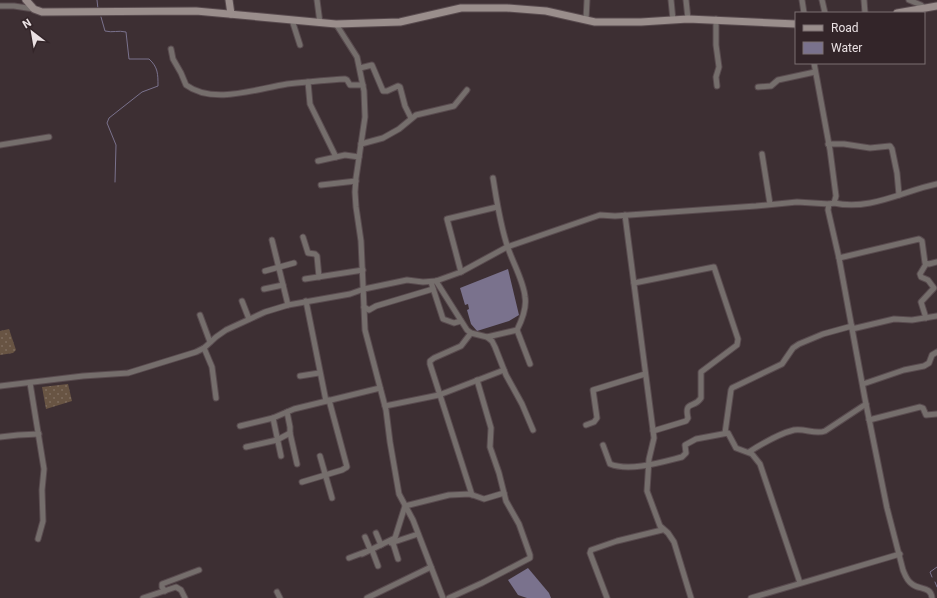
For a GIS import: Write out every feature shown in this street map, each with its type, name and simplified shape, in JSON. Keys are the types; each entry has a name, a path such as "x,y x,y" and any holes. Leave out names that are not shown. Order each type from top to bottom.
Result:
{"street":[{"path":"26,0 34,9"},
{"path":"229,0 231,14"},
{"path":"317,0 320,23"},
{"path":"586,20 587,0"},
{"path":"671,0 673,20"},
{"path":"686,0 688,19"},
{"path":"802,0 804,12"},
{"path":"822,0 825,12"},
{"path":"864,0 865,12"},
{"path":"909,0 924,8"},
{"path":"0,6 14,6 34,9 42,12 196,11 336,24 400,22 419,19 449,10 467,8 531,9 595,22 716,19 795,24"},
{"path":"902,12 937,6"},
{"path":"716,19 716,46 719,67 716,77 716,86"},
{"path":"292,20 300,45"},
{"path":"336,24 357,57 362,85 364,117 356,181 356,207 361,241 365,330 384,406 399,494 413,520 443,598"},
{"path":"171,49 172,59 181,73 184,84 203,94 228,94 308,82 345,79 350,85 362,85"},
{"path":"814,64 836,196 828,210 839,258 887,508 903,570 911,584 926,589 932,598"},
{"path":"360,68 372,65 383,91 387,91 398,86 400,87 405,106 411,118"},
{"path":"758,87 771,86 778,80 815,72"},
{"path":"308,82 310,104 336,157"},
{"path":"361,144 383,138 416,115 454,106 467,90"},
{"path":"0,145 49,137"},
{"path":"828,144 844,144 870,148 890,146 892,148 897,173 899,195"},
{"path":"762,154 770,204"},
{"path":"318,161 345,155 359,156"},
{"path":"493,178 497,207 507,247 526,297 524,312 517,330 530,364"},
{"path":"320,185 356,181"},
{"path":"0,386 83,376 128,373 172,360 204,348 226,330 249,319 288,305 350,294 364,289 407,280 434,281 461,272 507,247 600,215 614,216 806,202 845,205 875,202 925,186 937,184"},
{"path":"461,272 447,219 497,207"},
{"path":"625,215 654,442 649,456 647,491 662,530 668,534 674,542 691,598"},
{"path":"303,237 308,253 315,254 317,256 319,277"},
{"path":"839,258 919,239 922,241 924,261 926,264"},
{"path":"272,240 288,305"},
{"path":"926,318 921,302 934,288 928,280 921,277 920,274 926,264 937,262"},
{"path":"265,271 294,263"},
{"path":"634,283 683,274 712,266 714,267 738,339 737,345 701,372 701,398 699,401 687,407 686,410 688,418 653,431"},
{"path":"305,279 363,270"},
{"path":"434,281 433,290 443,319 454,323 461,321"},
{"path":"434,281 467,330 487,337 492,341 504,370 522,404 533,430"},
{"path":"264,289 283,286"},
{"path":"364,307 369,310 376,306 433,290"},
{"path":"242,300 249,319"},
{"path":"302,482 325,476 347,467 319,373 306,301"},
{"path":"200,315 210,342"},
{"path":"725,433 732,388 782,364 793,348 799,344 823,334 894,319 912,320 937,316"},
{"path":"487,337 517,330"},
{"path":"472,333 461,346 430,361 439,395 452,429 472,495"},
{"path":"204,348 212,367 216,398"},
{"path":"863,384 904,370 927,365 932,355 937,352"},
{"path":"384,406 439,395 504,370"},
{"path":"300,376 319,373"},
{"path":"586,425 594,422 597,418 593,390 645,374"},
{"path":"449,598 459,596 530,558 519,524 506,501 499,473 490,447 491,428 477,380"},
{"path":"30,383 44,469 42,490 43,521 38,539"},
{"path":"240,426 273,418 286,412 380,388"},
{"path":"749,452 769,440 794,430 819,432 826,431 866,404"},
{"path":"869,420 920,407 923,408 926,415 937,414"},
{"path":"286,412 297,464"},
{"path":"273,418 281,456"},
{"path":"246,447 277,440 290,433"},
{"path":"603,445 608,461 612,465 627,466 649,464 682,457 686,454 686,444 696,440 728,433 736,448 752,454 760,464 800,583"},
{"path":"0,437 39,434"},
{"path":"320,456 332,498"},
{"path":"405,506 449,495 472,495 484,499 504,493"},
{"path":"349,558 362,554 395,538 405,506"},
{"path":"607,598 590,553 591,550 617,541 662,530"},
{"path":"376,533 381,545"},
{"path":"371,549 418,534"},
{"path":"365,537 378,566"},
{"path":"393,543 398,559"},
{"path":"751,598 900,554"},
{"path":"367,598 431,567"},
{"path":"165,591 162,584 199,570"},
{"path":"143,598 179,588 185,598"},
{"path":"277,592 280,598"}],"shaded area":[{"path":"9,329 16,350 13,353 0,355 0,331"},
{"path":"68,384 72,401 46,409 42,387"}],"water":[{"path":"508,269 519,315 509,321 477,331 471,324 467,310 469,309 468,304 465,305 460,288"},
{"path":"528,568 549,593 551,598 527,598 518,595 508,580"}],"waterway":[{"path":"97,0 98,9"},
{"path":"101,17 105,31 126,32 129,59 149,59 156,68 158,78 158,86 142,92 109,118 107,123 116,145 115,182"},
{"path":"932,577 930,572 937,567"},
{"path":"935,582 937,587"}]}
